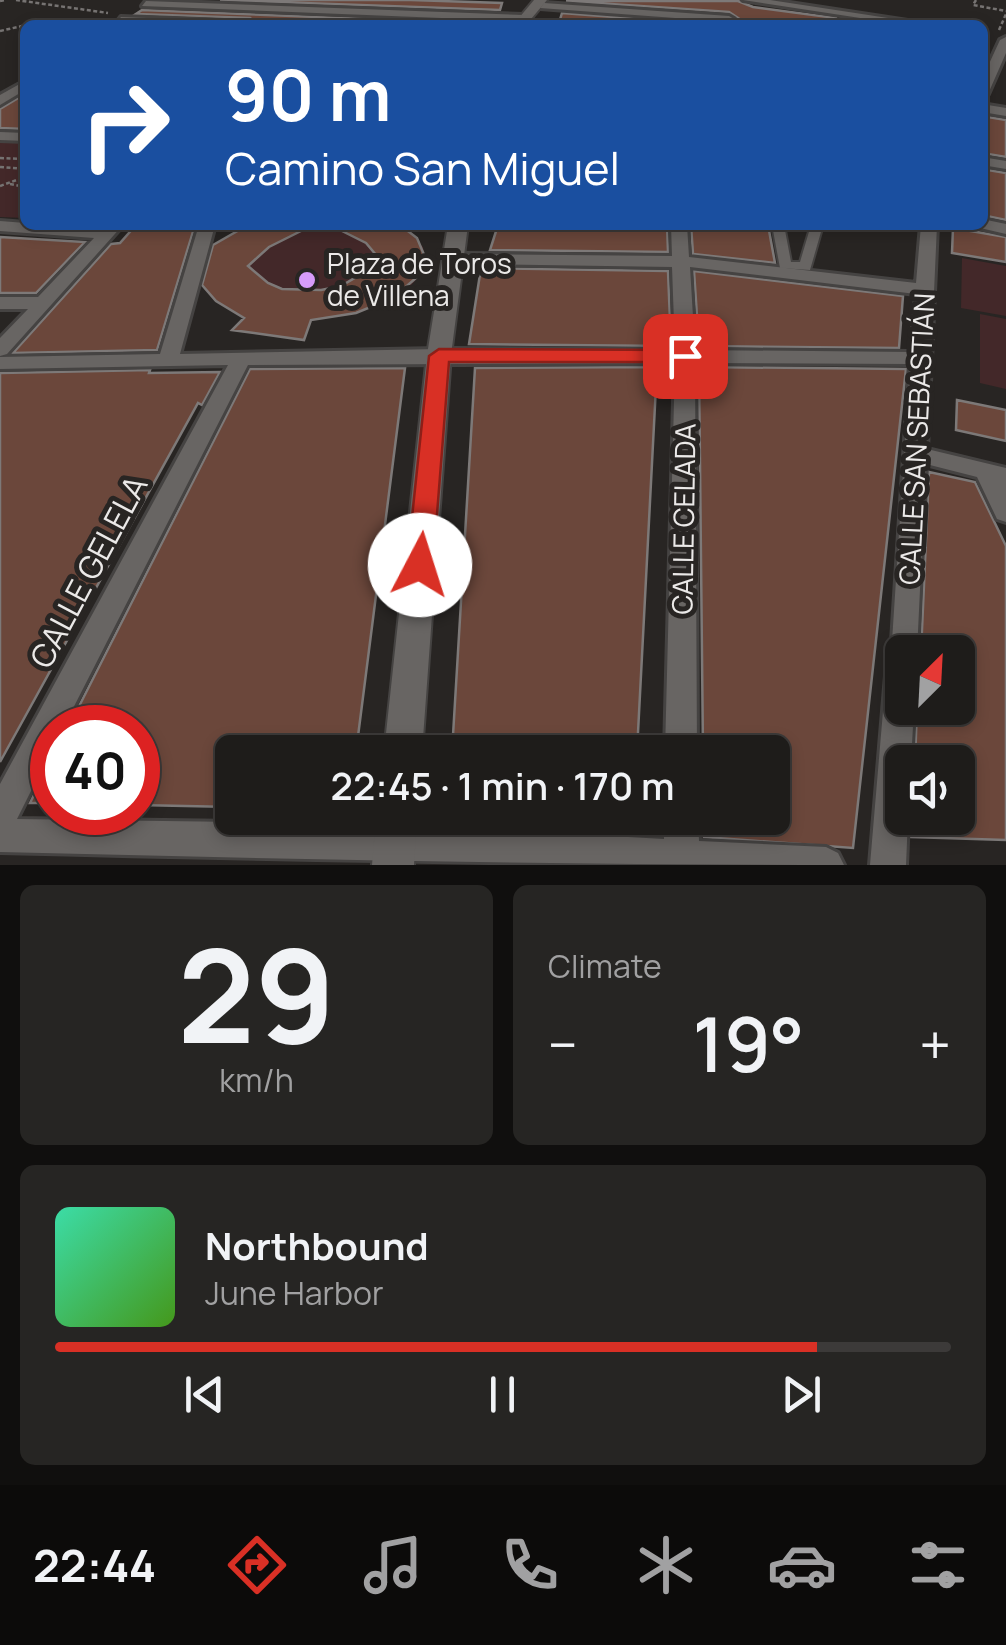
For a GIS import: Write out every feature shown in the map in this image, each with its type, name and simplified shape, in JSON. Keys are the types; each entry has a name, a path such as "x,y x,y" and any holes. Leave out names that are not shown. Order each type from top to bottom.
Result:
{"street":[{"path":"247,20 270,0"},
{"path":"375,20 394,0"},
{"path":"727,20 751,0 893,20"},
{"path":"117,20 148,2 481,20"},
{"path":"527,20 546,2 707,20"},
{"path":"828,20 836,12"},
{"path":"994,68 1003,37"},
{"path":"0,350 110,230"},
{"path":"168,360 205,230"},
{"path":"405,735 448,266 457,230"},
{"path":"446,311 474,230"},
{"name":"CALLE CELADA","path":"680,230 685,356 682,735"},
{"path":"779,230 785,265 805,268 816,230"},
{"name":"CALLE SAN SEBASTIÁN","path":"905,635 929,230"},
{"path":"466,259 682,263 926,290"},
{"path":"0,303 42,303"},
{"path":"0,364 439,356 923,358"},
{"name":"CALLE GELELA","path":"0,817 241,359"},
{"path":"918,454 996,474 1006,513"},
{"path":"888,865 898,725"},
{"path":"0,835 395,841 682,860 826,865"},
{"path":"681,835 682,860"}],"path":[{"path":"0,0 6,0"},
{"path":"16,0 114,15 114,20"},
{"path":"976,0 974,5 1006,11"},
{"path":"0,186 20,179"},
{"path":"10,184 20,187"}],"shaded area":[{"path":"0,142 20,143 20,218 0,217"},
{"name":"Plaza de Toros de Villena","path":"240,230 405,230 423,247 423,265 415,281 402,293 366,309 311,320 305,336 232,330 246,315 210,294 201,271 215,247"},
{"path":"962,258 1006,266 1006,316 961,308"},
{"path":"980,314 1006,319 1006,389 980,383"}],"building":[{"path":"220,0 411,0 502,3 500,10"},
{"path":"566,1 738,1 753,7 836,20 736,20 729,12"},
{"path":"142,10 393,20 253,20 136,14"},
{"path":"562,13 654,20 560,20"},
{"path":"20,97 20,129 0,128 0,109"},
{"path":"988,117 1006,120 1006,157 988,154"},
{"path":"988,170 1006,173 1006,220 988,216"},
{"path":"132,230 193,230 157,350 13,353 111,244 120,243"},
{"name":"Plaza de Toros de Villena","path":"239,230 303,230 269,247 248,266 282,289 341,286 368,270 377,256 366,243 340,230 407,230 417,238 425,257 416,278 393,298 356,313 311,320 304,340 232,330 244,318 216,301 202,285 213,245"},
{"path":"496,230 667,230 668,252 490,250"},
{"path":"691,230 769,230 775,263 693,254"},
{"path":"953,230 1006,237 1006,262 952,253"},
{"path":"0,237 85,242 36,293 0,293"},
{"path":"481,268 668,271 671,346 469,344"},
{"path":"694,271 903,296 899,348 699,346"},
{"path":"657,367 638,735 453,735 475,368"},
{"path":"699,367 906,369 853,848 704,837 790,835 790,735 703,735"},
{"path":"405,368 358,735 215,735 215,807 160,805 160,705 80,705 250,369"},
{"path":"220,372 202,405 198,403 0,762 0,373"},
{"path":"957,400 1006,410 1006,441 956,430"},
{"path":"929,472 975,482 1006,546 1006,840 911,837 975,835 975,745 916,745 916,725 975,725 975,635 922,635"}],"place":[{"name":"Plaza de Toros de Villena","path":"307,280"}],"route":[{"path":"420,565 439,356 685,356"}]}
